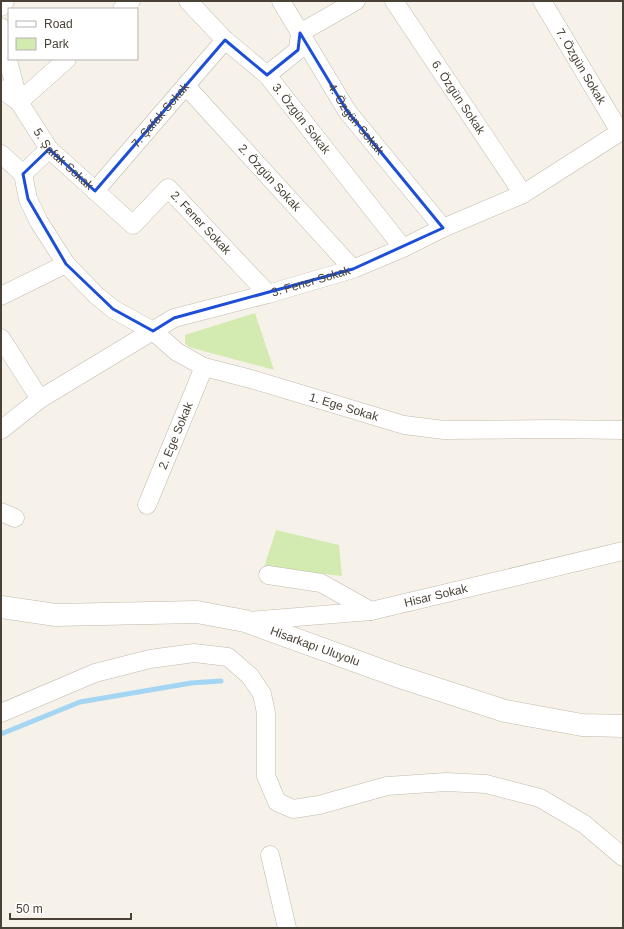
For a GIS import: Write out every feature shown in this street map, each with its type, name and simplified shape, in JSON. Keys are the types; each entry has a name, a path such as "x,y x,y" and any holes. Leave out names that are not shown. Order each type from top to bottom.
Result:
{"street":[{"path":"1,7 5,1"},
{"path":"123,8 131,1"},
{"name":"4. Özgün Sokak","path":"281,1 347,111 443,228"},
{"path":"267,75 298,50 300,33 356,1"},
{"name":"6. Özgün Sokak","path":"394,1 524,194"},
{"name":"7. Özgün Sokak","path":"542,1 621,131"},
{"name":"3. Özgün Sokak","path":"197,3 225,40 267,75 402,248"},
{"path":"1,27 3,29 6,54 19,102 66,60"},
{"name":"7. Şafak Sokak","path":"95,191 225,40"},
{"name":"2. Özgün Sokak","path":"186,86 353,269"},
{"name":"5. Şafak Sokak","path":"1,89 19,102 49,149 133,225"},
{"name":"3. Fener Sokak","path":"1,430 40,399 174,318 268,294 353,269 402,248 443,228 524,194 621,131"},
{"path":"1,154 23,174 49,149"},
{"name":"1. Ege Sokak","path":"23,174 28,199 39,222 66,264 96,295 113,308 153,331 177,352 204,367 251,378 404,425 444,430 623,430"},
{"name":"2. Fener Sokak","path":"133,225 168,188 268,294"},
{"path":"1,296 66,264"},
{"path":"1,338 40,399"},
{"name":"2. Ege Sokak","path":"147,505 204,367"},
{"name":"Hisar Sokak","path":"245,621 371,611 623,551"},
{"path":"268,575 320,583 371,611"},
{"name":"Hisarkapı Uluyolu","path":"1,607 56,615 197,612 245,621 397,676 505,711 582,725 623,726"},
{"path":"1,712 95,674 150,659 194,653 228,657 250,676 262,694 266,713 266,776 277,802 293,809 319,805 387,786 446,782 486,784 540,798 584,824 623,858"},
{"path":"270,855 288,928"}],"highlighted area":[{"path":"300,33 347,111 443,228 353,269 174,318 153,331 113,309 66,264 28,199 23,174 49,149 95,191 225,40 267,75 298,50"}],"green space":[{"path":"255,313 274,370 189,347 185,343 185,335"},
{"path":"276,530 339,545 342,576 264,567"}],"waterway":[{"path":"1,734 80,702 191,683 221,681"}]}
